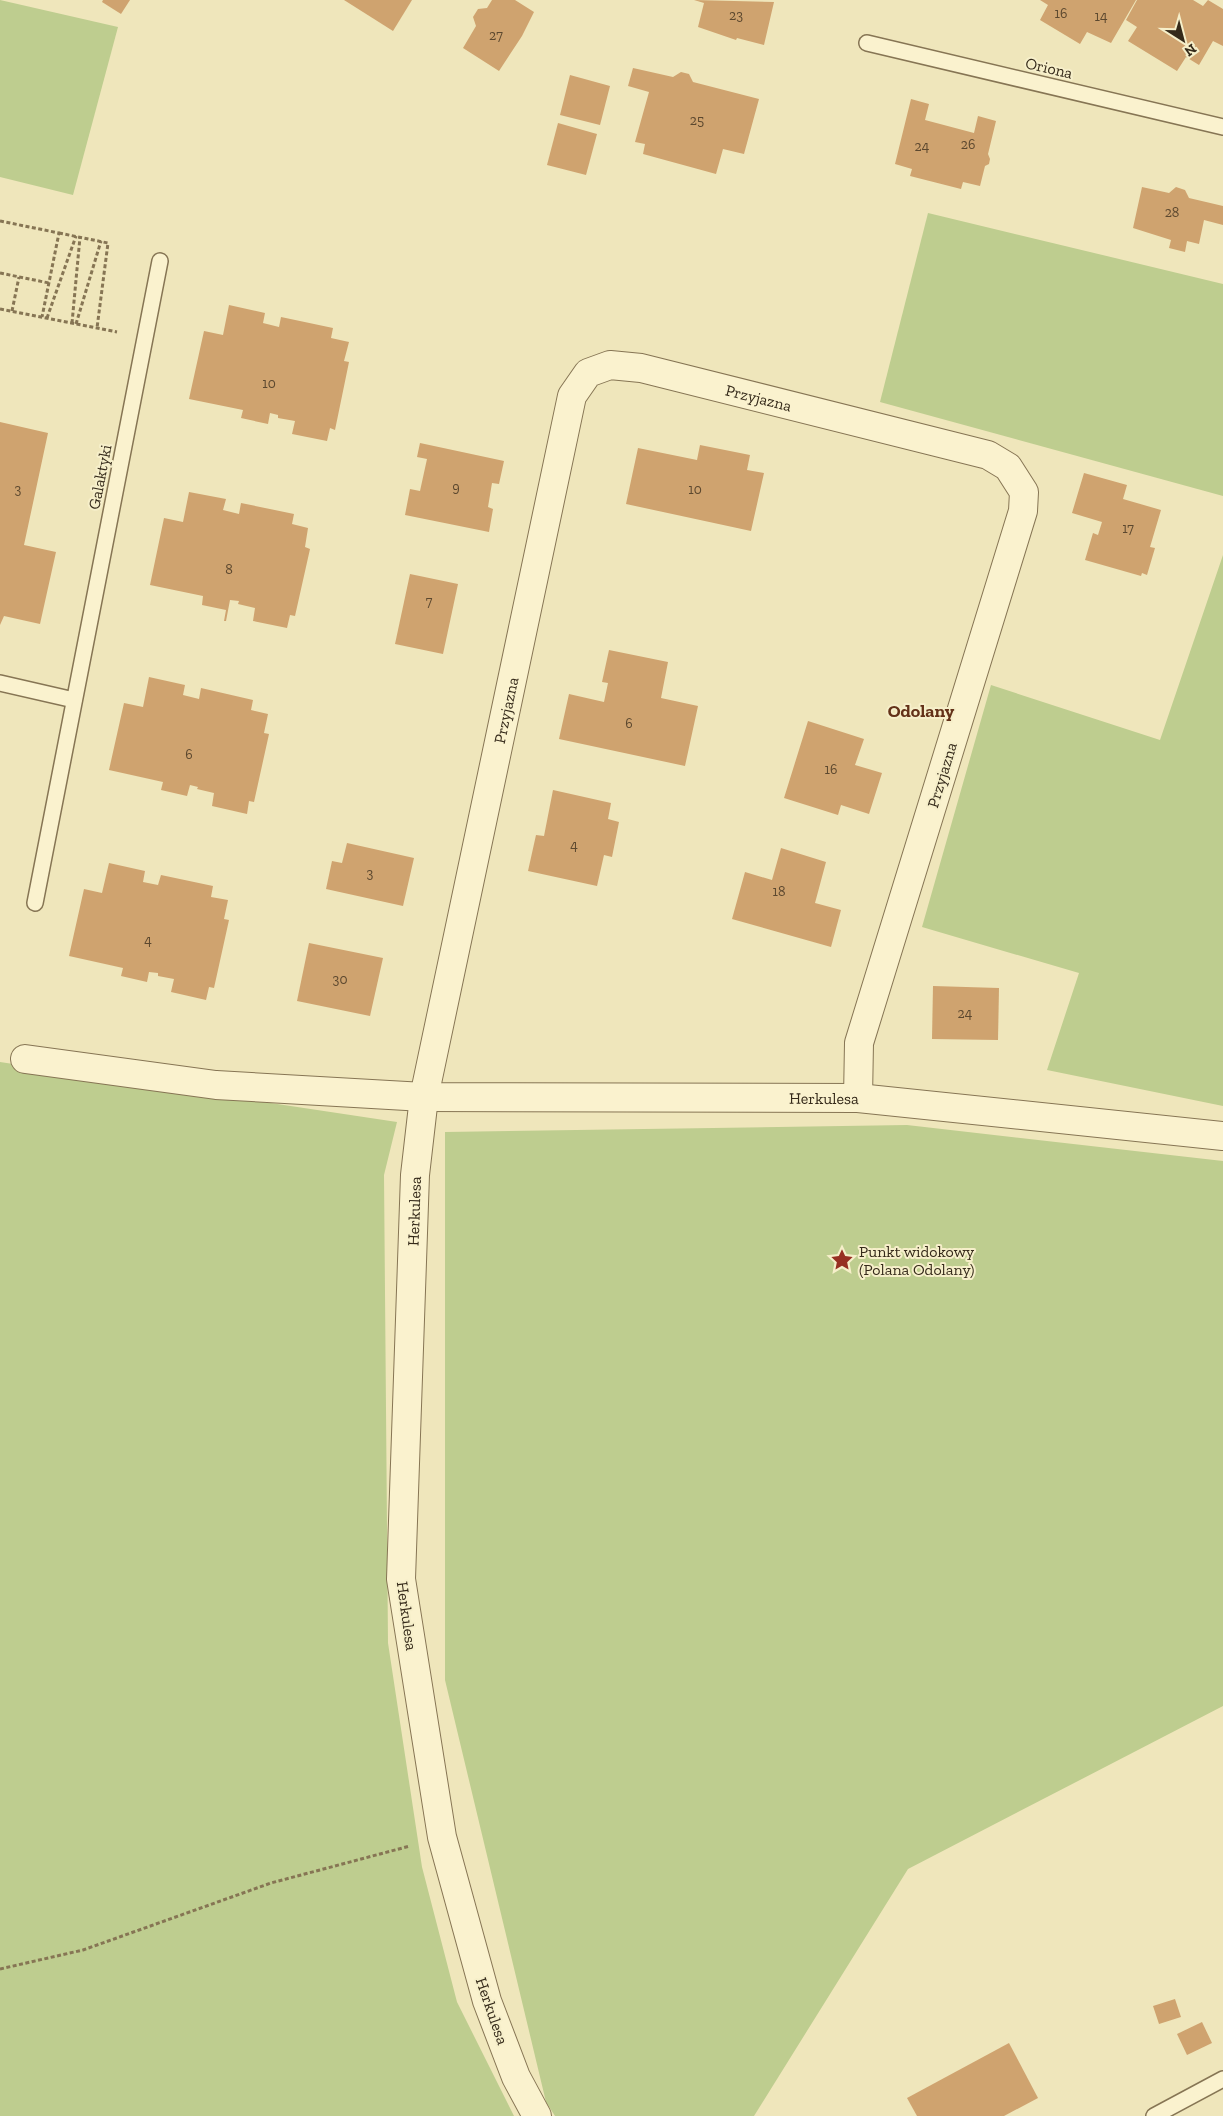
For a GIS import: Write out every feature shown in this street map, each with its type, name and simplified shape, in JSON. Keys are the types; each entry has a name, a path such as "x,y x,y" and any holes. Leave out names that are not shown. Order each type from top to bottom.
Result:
{"street":[{"name":"Przyjazna","path":"424,1097 572,396 588,373 610,365 641,368 988,455 1008,467 1024,492 1023,511 859,1043 858,1098"},
{"name":"Herkulesa","path":"25,1059 216,1085 424,1097 858,1098 1223,1136"},
{"name":"Herkulesa","path":"424,1097 415,1175 401,1579 442,1837 487,2001 516,2077 537,2116"}],"lane":[{"name":"Oriona","path":"867,43 1223,127"},
{"name":"Galaktyki","path":"35,903 160,261"},
{"path":"0,684 74,700"},
{"path":"1154,2116 1223,2079"}],"path":[{"path":"0,221 108,243 97,328"},
{"path":"42,317 59,233"},
{"path":"47,318 78,237"},
{"path":"74,324 78,237"},
{"path":"74,324 101,241"},
{"path":"0,273 49,283"},
{"path":"12,311 19,277"},
{"path":"0,309 90,327"},
{"path":"0,1969 83,1950 271,1883 442,1837"}],"green space":[{"path":"0,0 118,27 73,195 0,177"},
{"path":"928,213 1223,284 1223,496 880,402"},
{"path":"1223,555 1223,1106 1047,1070 1079,973 922,927 991,685 1160,740"},
{"path":"0,1062 397,1122 384,1175 388,1643 422,1867 457,2002 514,2116 0,2116"},
{"path":"907,1125 1223,1161 1223,1706 908,1869 754,2116 555,2116 546,2102 445,1680 445,1132"}],"building":[{"path":"103,0 130,0 121,14 102,2"},
{"path":"344,0 412,0 393,31"},
{"path":"492,0 515,0 534,12 522,36 499,71 463,48 476,26 473,17 478,9 487,8"},
{"path":"694,0 774,2 764,45 737,38 736,40 698,27 704,3"},
{"path":"1040,0 1136,0 1111,43 1087,32 1080,44 1040,20 1048,5"},
{"path":"1137,0 1193,0 1203,6 1208,0 1223,9 1223,46 1213,41 1199,65 1186,57 1177,71 1128,41 1137,27 1126,20"},
{"path":"633,68 673,77 681,72 689,74 693,82 759,99 744,154 723,149 716,174 643,154 645,144 635,142 649,92 628,86"},
{"path":"570,75 610,86 600,125 560,115"},
{"path":"911,99 929,104 925,120 974,133 978,116 996,121 988,154 989,164 985,166 980,186 963,182 961,189 910,176 912,169 895,164"},
{"path":"558,123 597,134 586,175 547,165"},
{"path":"1142,187 1169,193 1176,187 1185,190 1189,198 1223,206 1223,225 1204,220 1199,244 1187,241 1185,252 1169,248 1171,240 1133,228"},
{"path":"229,305 265,313 263,323 279,327 281,317 333,328 331,338 349,342 344,361 349,362 335,430 330,428 327,441 292,434 295,421 278,418 278,415 270,413 268,424 241,418 243,410 189,399 204,331 223,335"},
{"path":"0,422 48,433 24,545 56,552 40,624 4,616 0,625"},
{"path":"420,443 504,461 499,484 492,483 488,507 493,509 489,532 405,515 410,489 420,491 427,459 417,457"},
{"path":"700,445 750,455 747,470 764,473 751,531 626,504 638,448 697,460"},
{"path":"1084,473 1127,485 1123,499 1161,510 1150,547 1155,548 1147,575 1142,573 1141,576 1085,560 1093,533 1098,535 1102,522 1072,513"},
{"path":"189,492 226,499 223,510 239,514 241,503 294,514 292,524 308,528 305,547 310,549 295,616 290,615 287,628 253,621 255,608 238,604 239,601 230,600 226,621 224,621 226,610 202,605 203,596 150,585 164,518 183,522"},
{"path":"410,574 458,584 443,654 395,644"},
{"path":"609,650 668,662 661,698 698,706 685,766 559,739 569,694 604,702 608,683 602,682"},
{"path":"149,677 185,685 183,695 199,699 201,688 253,700 251,710 268,714 264,733 269,734 254,802 249,801 247,814 212,806 214,793 197,789 198,787 190,785 187,796 161,790 163,782 109,770 124,703 143,707"},
{"path":"808,721 864,739 855,765 882,773 869,814 841,805 838,815 784,798"},
{"path":"553,790 611,803 608,819 619,822 612,857 604,855 597,886 528,871 536,835 544,836"},
{"path":"347,843 414,858 403,906 326,889 332,861 342,863"},
{"path":"781,848 826,862 815,903 841,910 831,947 732,919 745,872 772,880"},
{"path":"109,863 145,871 143,882 158,885 161,875 213,886 211,897 228,900 224,919 229,920 214,988 209,987 206,1000 171,992 174,979 158,976 158,973 149,972 147,982 121,976 123,968 69,956 84,889 102,893"},
{"path":"309,943 383,958 370,1016 297,1001"},
{"path":"933,986 999,988 998,1040 932,1039"},
{"path":"1175,1999 1181,2017 1159,2024 1153,2006"},
{"path":"1202,2022 1212,2043 1187,2055 1177,2034"},
{"path":"1009,2043 1038,2098 1004,2116 917,2116 907,2098"}],"place":[{"name":"Punkt widokowy (Polana Odolany)","path":"842,1260"}],"district":[{"name":"Odolany","path":"921,711"}]}
